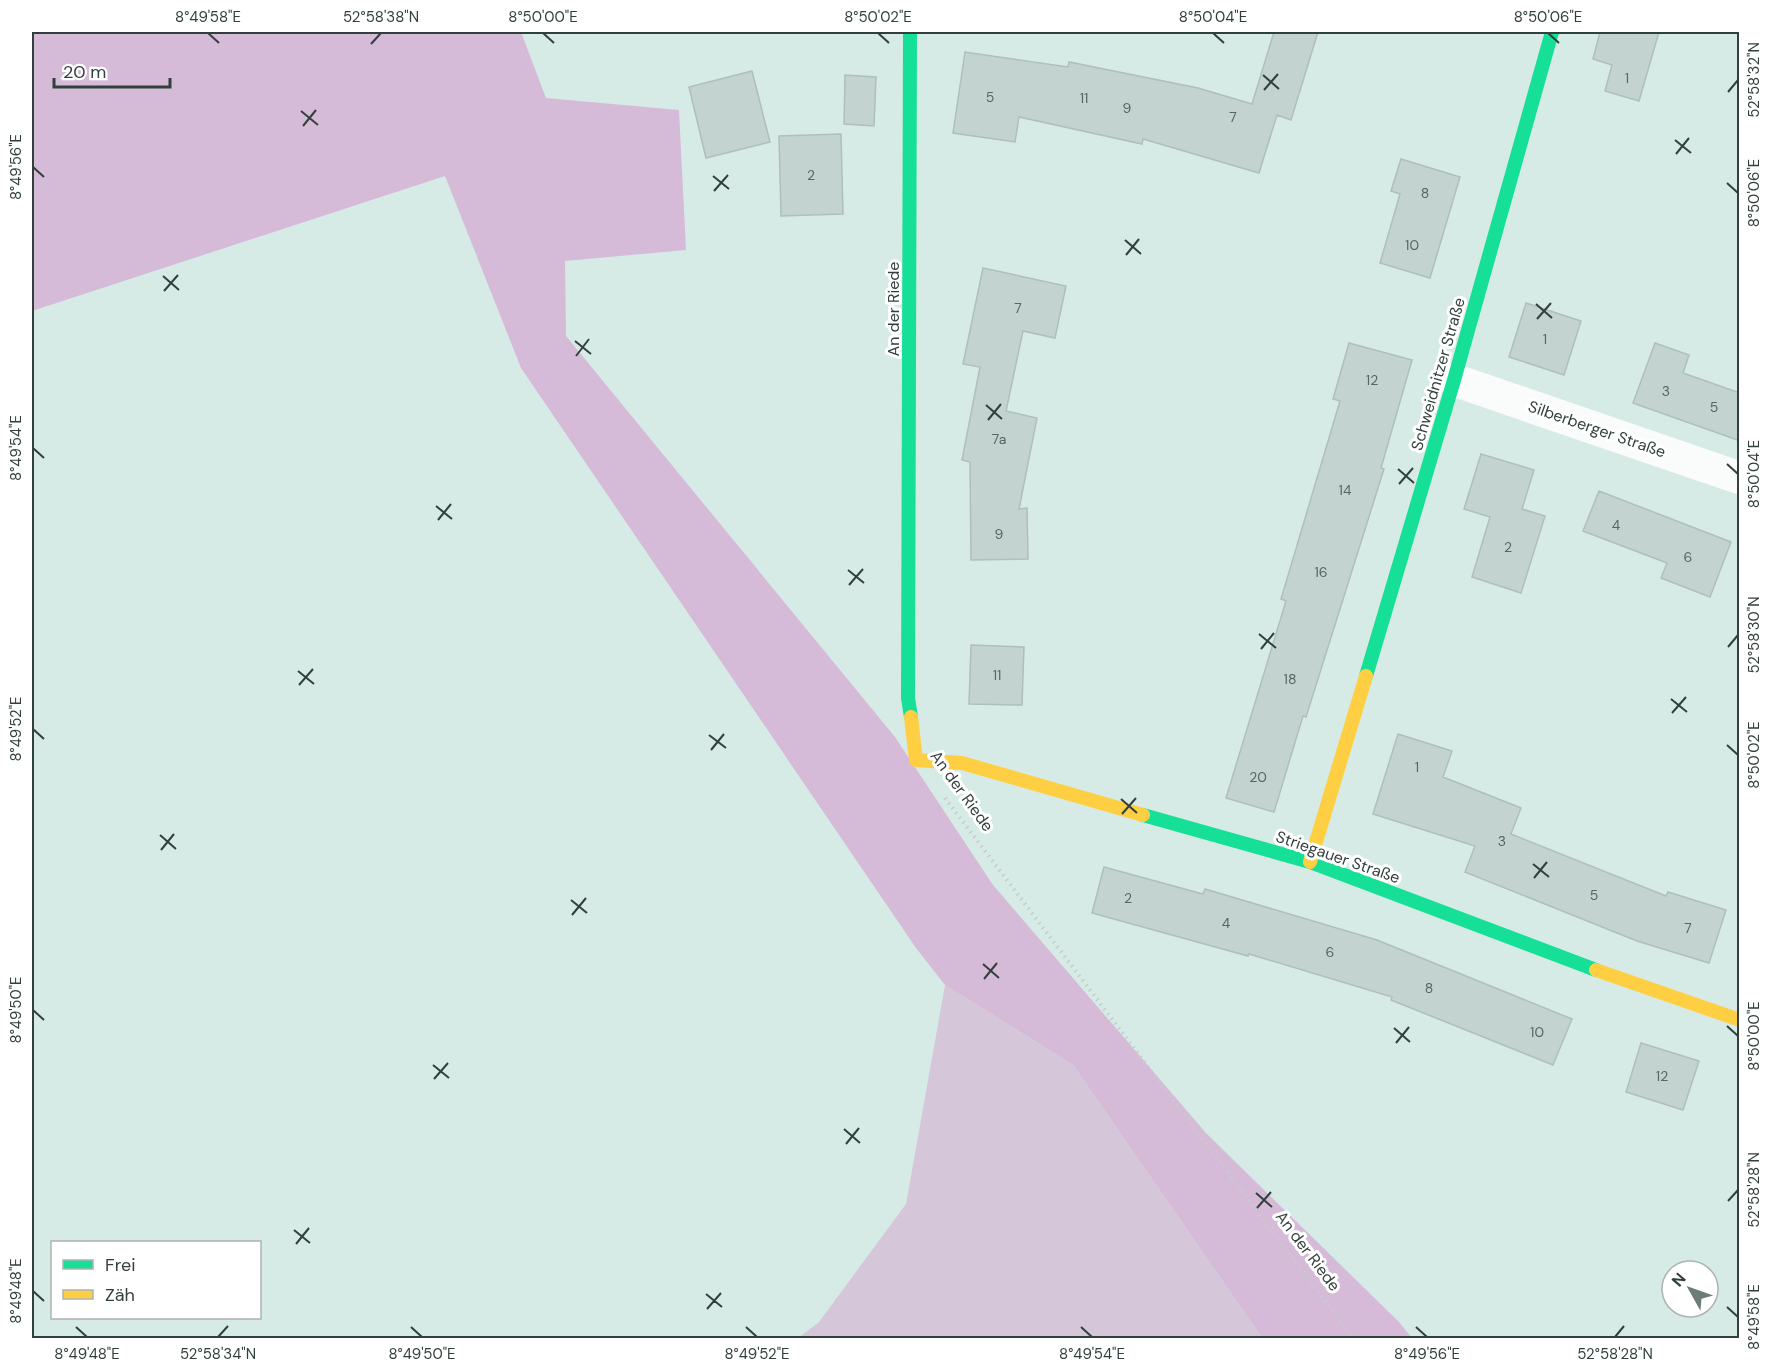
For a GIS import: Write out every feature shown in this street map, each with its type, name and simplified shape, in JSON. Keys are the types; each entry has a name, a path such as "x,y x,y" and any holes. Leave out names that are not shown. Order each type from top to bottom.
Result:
{"street":[{"name":"An der Riede","path":"910,32 908,698 916,760"},
{"name":"Schweidnitzer Straße","path":"1310,862 1454,380 1552,32"},
{"name":"Silberberger Straße","path":"1454,380 1740,478"},
{"name":"Striegauer Straße","path":"916,760 962,763 1310,862 1654,992 1740,1020"}],"path":[{"name":"An der Riede","path":"916,760 1353,1338"}],"shaded area":[{"path":"32,32 521,32 546,98 679,110 686,250 565,261 566,336 895,737 993,885 1206,1133 1399,1322 1412,1338 1262,1338 1073,1065 945,985 916,948 521,368 445,176 32,311"},
{"path":"945,985 1073,1065 1262,1338 798,1338 819,1322 906,1204"}],"building":[{"path":"1274,32 1318,32 1291,120 1277,115 1259,173 1143,139 1142,144 1019,117 1015,142 953,133 965,52 1068,67 1069,62 1198,88 1252,104"},
{"path":"1600,32 1659,32 1639,101 1605,91 1612,65 1593,59"},
{"path":"752,71 770,142 706,158 689,87"},
{"path":"845,75 876,77 874,126 844,124"},
{"path":"841,134 843,214 781,216 779,136"},
{"path":"1401,159 1460,177 1430,278 1380,263 1400,194 1391,191"},
{"path":"983,268 1066,286 1055,338 1023,331 1006,411 1037,418 1019,509 1027,508 1028,559 971,560 970,462 962,460 980,367 963,364"},
{"path":"1526,303 1581,321 1564,375 1509,357"},
{"path":"1349,343 1412,360 1381,468 1384,469 1274,812 1226,798 1286,601 1281,599 1340,401 1333,399"},
{"path":"1655,343 1689,355 1683,373 1740,393 1740,441 1633,403"},
{"path":"1481,454 1534,470 1522,509 1545,516 1521,593 1472,577 1490,517 1464,509"},
{"path":"1599,491 1731,542 1710,597 1661,578 1667,563 1583,531"},
{"path":"971,645 1024,647 1022,705 969,704"},
{"path":"1398,734 1452,751 1443,777 1521,808 1511,834 1666,896 1668,892 1726,910 1709,963 1637,941 1465,872 1475,846 1373,814"},
{"path":"1104,867 1203,894 1205,889 1377,940 1572,1019 1553,1065 1391,1000 1392,997 1249,954 1248,956 1092,913"},
{"path":"1641,1043 1699,1061 1683,1110 1626,1092"}],"traffic: fast":[{"path":"910,32 908,698 911,717"},
{"path":"1366,676 1454,380 1552,32"},
{"path":"1143,815 1310,862 1596,970"}],"traffic: slow":[{"path":"1310,862 1366,676"},
{"path":"911,717 916,760 962,763 1143,815"},
{"path":"1596,970 1740,1020"}]}
